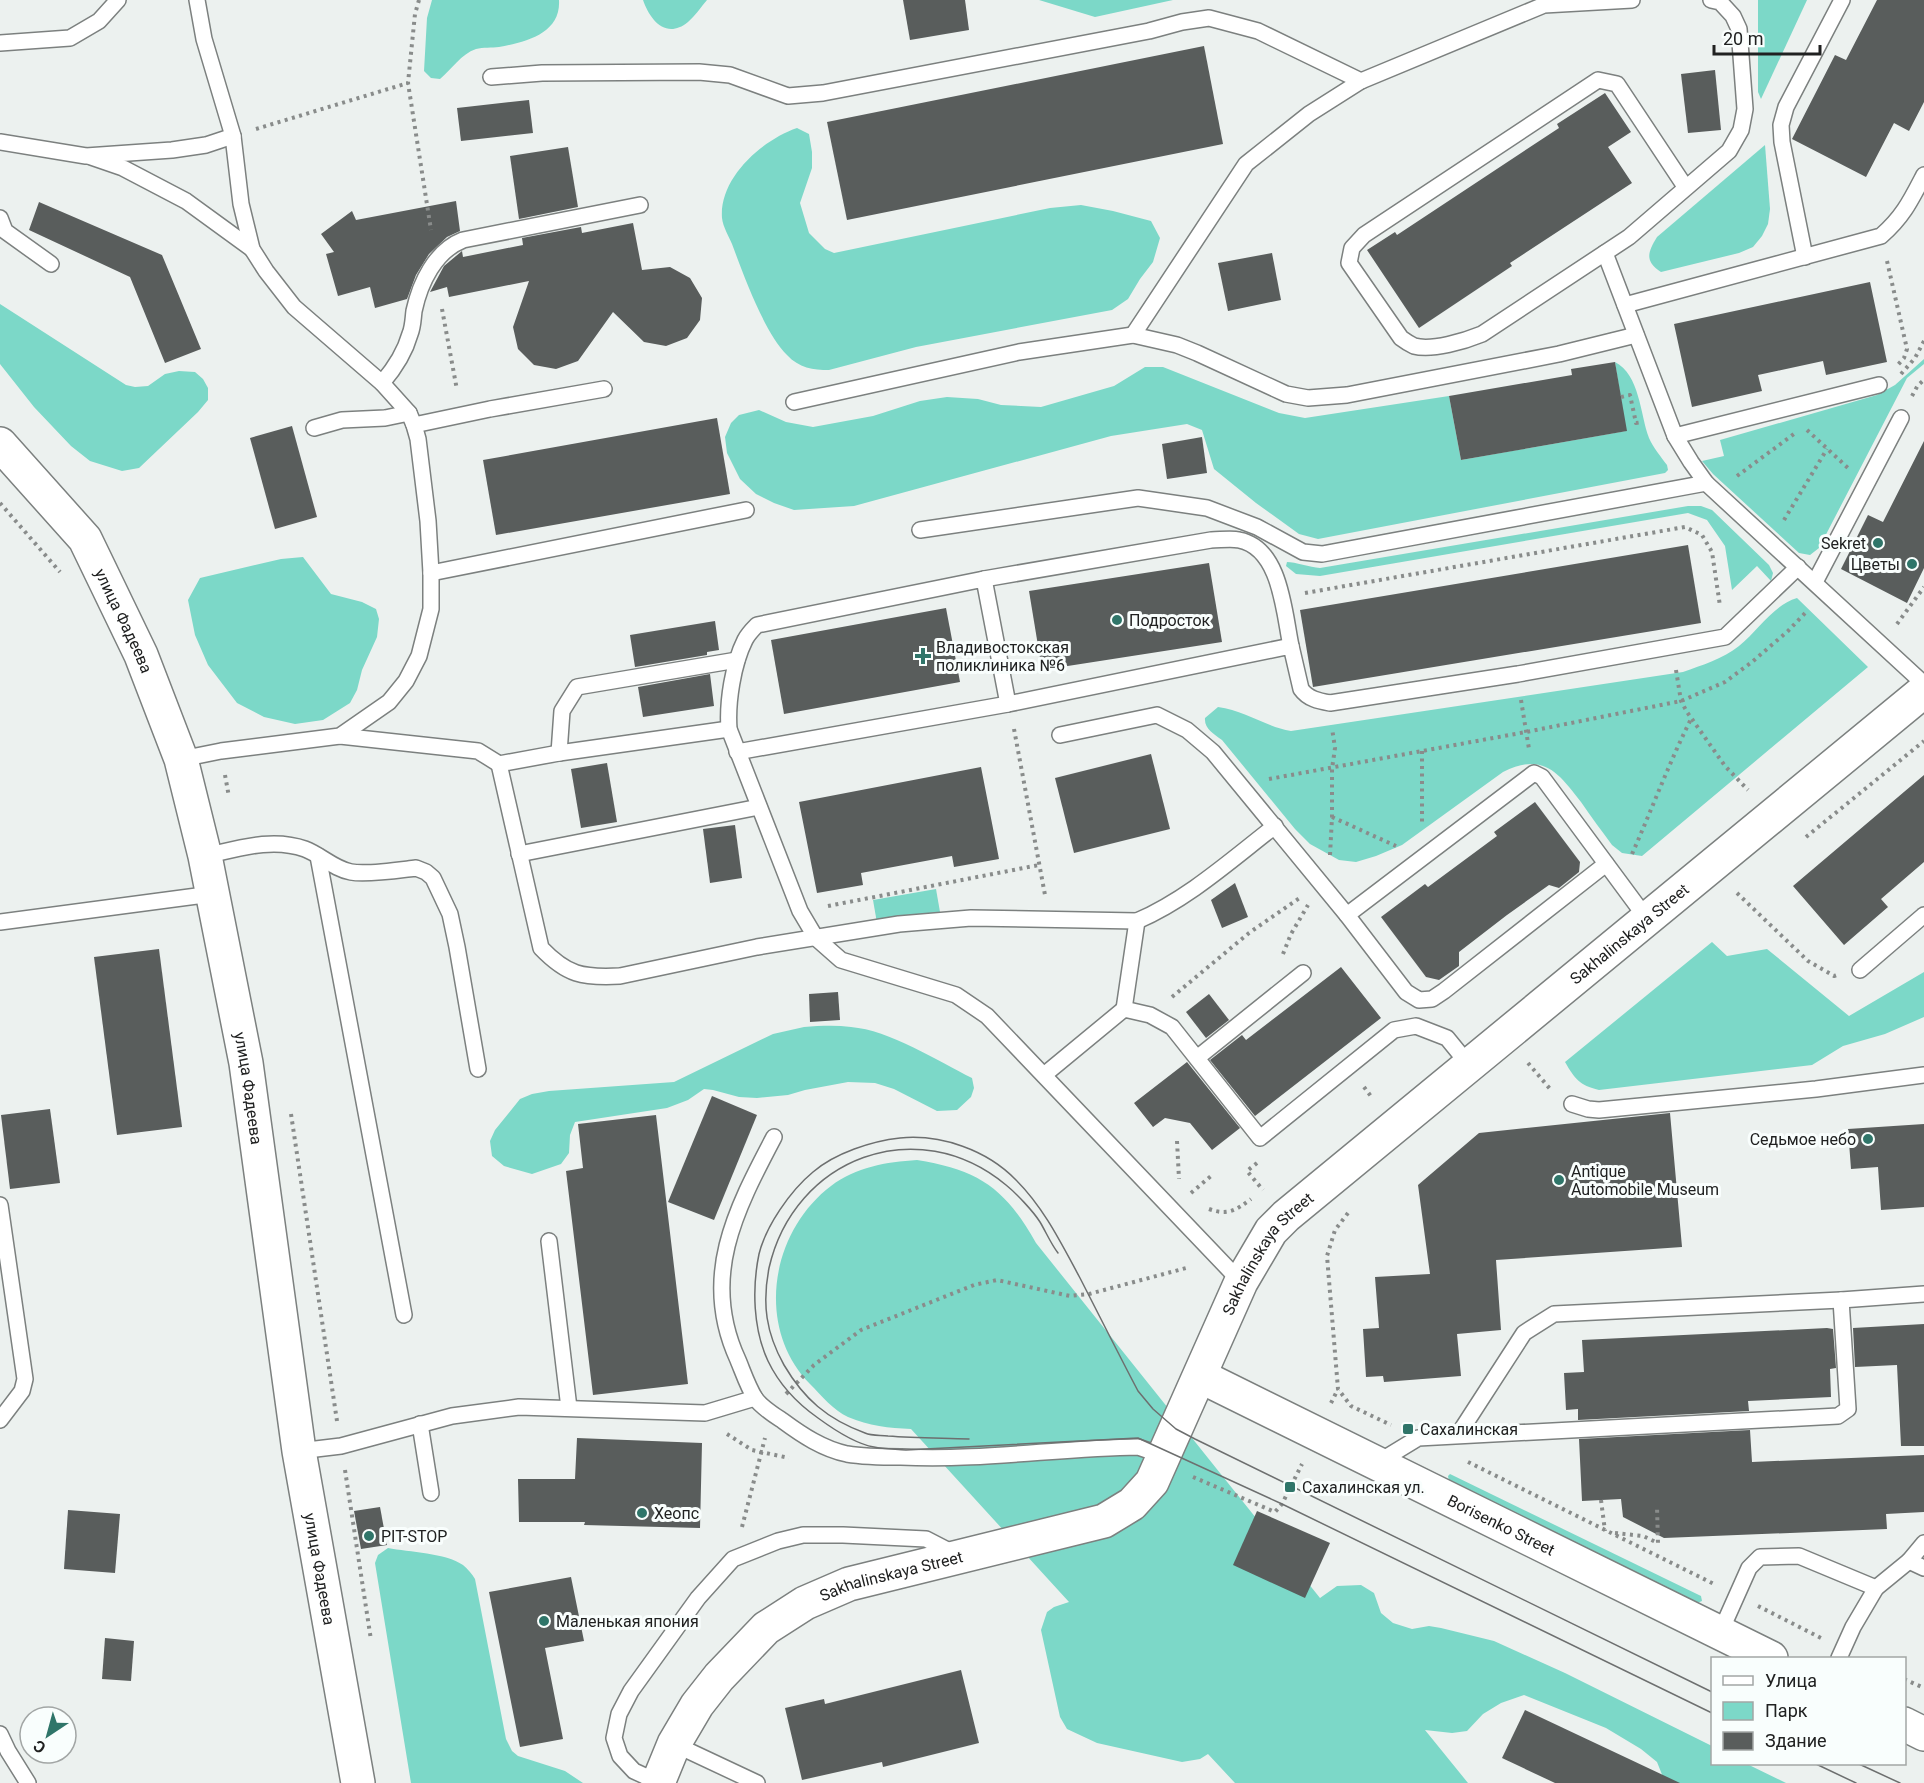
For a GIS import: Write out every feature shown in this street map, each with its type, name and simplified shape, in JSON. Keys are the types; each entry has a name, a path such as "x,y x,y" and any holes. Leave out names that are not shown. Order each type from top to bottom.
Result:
{"main road":[{"name":"улица Фадеева","path":"0,444 85,538 141,655 181,759 205,856 252,1097 299,1451 358,1783"},
{"name":"Sakhalinskaya Street","path":"658,1783 674,1744 697,1705 718,1677 766,1628 805,1603 849,1584 1104,1521 1132,1504 1152,1482 1200,1376 1231,1271 1286,1216 1924,692"},
{"name":"Borisenko Street","path":"1200,1376 1768,1657"},
{"path":"1906,1725 1924,1734"}],"lane":[{"path":"0,43 70,38 99,21 118,0"},
{"path":"197,0 204,39 233,136 241,204 252,249 294,307 382,383 411,419 418,439 431,573 431,609 426,633 419,656 406,681 389,702 340,736"},
{"path":"1133,335 1246,164 1309,114 1361,81 1544,4 1632,0"},
{"path":"1686,188 1617,84 1598,80 1364,235 1352,248 1349,263 1401,338 1413,346 1428,348 1467,340 1482,334 1629,237 1686,188 1729,151 1741,130 1745,109 1739,29 1733,16 1719,2 1711,0"},
{"path":"1805,257 1782,142 1781,125 1786,107 1842,0"},
{"path":"491,77 699,72 730,75 788,96 834,91 1209,18 1258,31 1361,81"},
{"path":"86,156 172,150 206,145 233,136"},
{"path":"0,142 86,156 123,168 186,201 252,249"},
{"path":"1625,305 1881,236 1896,223 1911,201 1924,175"},
{"path":"382,383 399,359 410,335 415,308 427,274 453,244 463,240 640,205"},
{"path":"0,218 5,231 51,264"},
{"path":"1605,253 1675,436 1691,462 1711,487 1924,684"},
{"path":"794,402 1019,352 1133,335 1177,345 1286,394 1308,398 1347,394 1523,360 1636,335"},
{"path":"1675,436 1879,385"},
{"path":"314,428 342,420 461,416 604,389"},
{"path":"1820,587 1900,418"},
{"path":"920,530 1138,498 1207,508 1257,526 1303,552 1322,554 1711,487"},
{"path":"431,573 746,510"},
{"path":"1231,1271 987,1016 956,995 841,960 816,938 800,911 729,729 728,712 737,660 746,638 757,625 984,579 1211,540 1238,540 1262,552 1274,570 1301,689 1313,700 1330,703 1506,676 1725,637 1798,567"},
{"path":"984,579 1008,704"},
{"path":"737,752 1008,704 1291,646"},
{"path":"559,753 562,711 577,687 737,660"},
{"path":"1060,735 1157,715 1186,730 1213,752 1241,784 1406,992 1419,1000 1432,999 1606,864"},
{"path":"181,759 221,751 340,736 478,751 499,764 559,753 729,729"},
{"path":"499,764 541,948 555,962 572,972 597,977 620,976 757,948 899,924 971,918 1137,921 1158,912 1183,896 1275,826"},
{"path":"1347,915 1534,773 1542,777 1647,919"},
{"path":"519,854 759,807"},
{"path":"205,856 257,844 273,844 305,849 339,869 352,872 416,868 434,878 450,914 458,947 478,1070"},
{"path":"318,856 404,1315"},
{"path":"0,922 212,894"},
{"path":"1860,970 1924,915"},
{"path":"1044,1075 1124,1010 1137,921"},
{"path":"1197,1058 1303,973"},
{"path":"1124,1010 1150,1015 1172,1027 1260,1138 1394,1030 1416,1026 1447,1038 1469,1065"},
{"path":"1572,1104 1599,1110 1816,1089 1924,1075"},
{"path":"774,1137 743,1198 727,1239 722,1271 723,1312 729,1341 755,1398 773,1414 820,1444 846,1454 926,1458 1138,1447 1162,1459"},
{"path":"0,1205 25,1379 22,1391 0,1420"},
{"path":"549,1240 569,1408"},
{"path":"1458,1435 1524,1333 1554,1314 1924,1294"},
{"path":"1377,1463 1418,1438 1838,1416 1848,1409 1842,1300"},
{"path":"299,1451 341,1446 452,1416 519,1407 705,1413 755,1398"},
{"path":"420,1424 431,1493"},
{"path":"658,1783 634,1771 620,1756 614,1738 619,1714 631,1691 698,1598 733,1559 778,1541 803,1535 843,1534 926,1539 947,1548 959,1557"},
{"path":"1841,1654 1876,1588 1909,1561 1924,1543"},
{"path":"1720,1633 1749,1568 1760,1557 1799,1556 1876,1588"},
{"path":"1909,1561 1924,1568"},
{"path":"0,1734 28,1783"},
{"path":"674,1744 757,1783"}],"path":[{"path":"419,0 415,14 408,83 436,262"},
{"path":"233,136 408,83"},
{"path":"1879,385 1900,363 1907,349 1881,236"},
{"path":"442,309 461,416"},
{"path":"1879,385 1907,369 1924,341"},
{"path":"1621,397 1630,395"},
{"path":"1771,541 1827,449 1804,426"},
{"path":"1711,487 1795,433"},
{"path":"0,503 65,578"},
{"path":"1281,598 1685,527 1702,535 1712,552 1725,637"},
{"path":"1241,784 1422,752 1681,701 1725,682 1752,662 1795,624 1820,587"},
{"path":"1882,644 1924,587"},
{"path":"1673,647 1681,701 1691,720 1725,766 1748,790"},
{"path":"1008,704 1048,905"},
{"path":"1522,714 1534,773"},
{"path":"1619,881 1691,720"},
{"path":"1799,842 1924,741"},
{"path":"1284,989 1281,967 1284,949 1328,866 1332,847 1332,768 1335,748"},
{"path":"1332,817 1422,859 1422,752"},
{"path":"800,911 1039,865"},
{"path":"1150,1015 1249,933 1321,883"},
{"path":"1746,886 1737,893 1808,961 1834,976 1860,970"},
{"path":"1519,1070 1528,1063 1555,1095 1572,1104"},
{"path":"1177,1141 1179,1181"},
{"path":"1263,1158 1247,1171 1263,1190"},
{"path":"1191,1194 1211,1176"},
{"path":"1205,1208 1221,1214 1237,1209 1270,1184"},
{"path":"1185,1187 1198,1201"},
{"path":"1348,1212 1335,1230 1327,1256 1338,1389 1351,1406 1737,1596 1841,1654"},
{"path":"733,1559 773,1414 788,1391 814,1365 861,1330 974,1285 997,1280 1070,1296 1231,1271"},
{"path":"1162,1459 1275,1512 1290,1487"},
{"path":"1601,1500 1605,1531"},
{"path":"1611,1533 1643,1536 1658,1543 1657,1507"},
{"path":"1906,1679 1924,1688"}],"green space":[{"path":"432,0 559,0 554,21 540,34 510,45 471,51 440,79 431,78 424,71 427,18"},
{"path":"643,0 707,0 688,22 673,29 660,25 650,14"},
{"path":"1039,0 1173,0 1095,17"},
{"path":"1758,0 1807,0 1761,99 1758,92"},
{"path":"797,128 809,134 812,152 812,168 800,203 809,233 825,249 834,253 1050,208 1081,205 1151,221 1160,238 1153,262 1128,299 1112,310 916,347 829,370 812,369 801,365 787,355 770,332 749,287 722,218 723,203 728,189 745,162 770,142"},
{"path":"1765,145 1770,209 1768,224 1753,247 1739,253 1661,272 1656,268 1649,256 1657,237"},
{"path":"0,304 126,385 148,386 165,374 179,371 195,372 208,388 208,400 139,468 122,471 90,461 71,446 34,407 0,364"},
{"path":"1924,359 1924,364 1907,378 1819,548 1810,555 1799,553 1713,474 1702,461 1724,456 1720,440 1877,395 1895,385"},
{"path":"1615,362 1630,376 1649,438 1667,465 1668,470 1665,473 1318,539 1299,534 1214,469 1202,430 1187,424 1111,436 854,506 794,510 756,494 740,479 727,453 725,437 731,423 739,415 759,410 786,422 813,427 873,416 920,401 947,397 978,399 1001,405 1041,407 1114,386 1145,367 1163,367 1279,413 1305,418 1449,396 1461,460 1626,431"},
{"path":"1688,506 1701,506 1712,510 1769,565 1773,573 1771,581 1757,566 1732,590 1725,546 1707,520 1688,513 1320,576 1296,574 1286,566 1287,562 1320,568"},
{"path":"303,557 331,594 362,602 376,609 379,619 377,637 350,703 323,720 295,724 264,717 237,703 208,665 195,635 188,600 200,578 281,559"},
{"path":"1797,598 1868,667 1642,856 1622,853 1612,845 1573,791 1557,774 1548,768 1529,764 1503,772 1402,845 1356,862 1339,860 1310,844 1295,829 1205,722 1205,718 1218,707 1237,711 1291,731 1683,672 1733,651 1780,606"},
{"path":"936,889 940,912 877,923 873,900"},
{"path":"1712,942 1727,956 1767,949 1849,1016 1924,972 1924,1017 1885,1034 1843,1046 1812,1065 1599,1090 1578,1080 1565,1062"},
{"path":"833,1026 866,1029 897,1040 972,1078 974,1088 971,1097 957,1110 937,1111 894,1089 875,1083 848,1082 788,1095 757,1098 739,1097 704,1089 688,1100 667,1108 575,1122 570,1135 569,1153 561,1164 532,1174 504,1166 492,1156 490,1141 495,1130 520,1099 532,1094 674,1082 773,1034 804,1027"},
{"path":"917,1160 957,1169 974,1176 1001,1195 1025,1224 1036,1243 1320,1598 1337,1586 1361,1585 1374,1593 1381,1613 1393,1623 1412,1629 1429,1626 1441,1628 1494,1641 1565,1673 1711,1746 1711,1765 1749,1765 1786,1783 1663,1783 1657,1762 1641,1749 1606,1728 1524,1695 1501,1703 1483,1714 1467,1731 1452,1733 1425,1730 1468,1783 1235,1783 1208,1754 1200,1759 1182,1762 1097,1743 1067,1729 1060,1717 1041,1630 1047,1612 1069,1602 911,1429 871,1424 848,1417 838,1411 810,1384 793,1361 782,1336 776,1309 777,1281 783,1254 794,1228 810,1205 831,1186 861,1170 894,1162"},
{"path":"1450,1474 1701,1596 1702,1601 1697,1603 1449,1481"},
{"path":"388,1548 447,1558 463,1565 470,1572 475,1579 506,1739 512,1751 518,1756 565,1771 583,1783 411,1783 375,1563 378,1555"}],"building":[{"path":"903,0 965,0 969,30 910,40"},
{"path":"1877,0 1924,0 1924,102 1909,131 1894,123 1866,177 1792,139 1835,55 1846,60"},
{"path":"1204,46 1223,144 847,220 827,122"},
{"path":"1715,70 1721,130 1688,133 1681,74"},
{"path":"1605,93 1631,132 1608,147 1632,183 1510,263 1512,266 1419,328 1367,250 1395,232 1397,235 1559,128 1557,124"},
{"path":"529,100 533,133 461,141 457,108"},
{"path":"568,147 578,207 519,219 510,156"},
{"path":"456,201 460,231 447,237 429,254 416,275 407,299 375,308 370,287 338,296 326,254 334,252 321,234 352,211 356,220"},
{"path":"39,202 162,255 201,349 165,363 130,277 29,230"},
{"path":"633,223 642,270 670,267 690,278 702,298 700,320 687,338 666,346 644,342 613,312 578,361 556,369 534,365 518,349 513,327 529,281 449,297 447,287 430,292 444,266 462,251 463,257 523,245 522,238 581,227 582,233"},
{"path":"1272,253 1281,300 1228,311 1218,263"},
{"path":"1870,282 1887,362 1826,375 1823,361 1758,375 1762,391 1692,407 1674,324"},
{"path":"1615,362 1627,431 1461,460 1449,396 1572,375 1571,369"},
{"path":"717,418 730,494 496,535 483,460"},
{"path":"292,426 317,517 275,529 250,438"},
{"path":"1202,437 1207,473 1167,479 1162,444"},
{"path":"1924,441 1924,568 1907,603 1841,569 1868,515 1883,522"},
{"path":"1688,545 1701,623 1313,687 1300,610"},
{"path":"1209,563 1222,642 1042,670 1029,591"},
{"path":"946,608 960,682 784,714 771,640"},
{"path":"715,621 719,650 707,652 707,655 635,667 630,635"},
{"path":"710,674 714,706 643,717 638,687"},
{"path":"1151,754 1170,829 1074,853 1055,778"},
{"path":"607,763 617,822 581,828 571,769"},
{"path":"981,767 999,859 954,867 952,856 861,873 863,885 817,893 799,802"},
{"path":"1924,775 1924,862 1881,899 1888,907 1844,945 1793,886"},
{"path":"1535,802 1580,862 1579,872 1559,888 1549,885 1459,952 1459,966 1439,980 1426,977 1381,917 1425,884 1428,887 1497,836 1494,832"},
{"path":"735,825 742,878 710,883 703,829"},
{"path":"1235,883 1248,917 1222,928 1211,900"},
{"path":"159,949 182,1127 117,1135 94,957"},
{"path":"1341,967 1381,1018 1255,1116 1210,1060 1242,1035 1246,1040"},
{"path":"838,992 840,1020 810,1022 809,994"},
{"path":"1209,994 1229,1020 1206,1038 1186,1012"},
{"path":"1187,1062 1240,1128 1212,1150 1190,1123 1165,1118 1153,1127 1134,1103"},
{"path":"712,1096 757,1115 714,1220 668,1202"},
{"path":"50,1109 60,1183 10,1189 1,1115"},
{"path":"1670,1113 1682,1247 1496,1260 1501,1330 1457,1334 1461,1376 1384,1382 1383,1376 1366,1377 1363,1329 1379,1328 1375,1277 1430,1274 1418,1185 1479,1133"},
{"path":"656,1115 688,1384 593,1395 566,1171 583,1168 578,1124"},
{"path":"1924,1124 1924,1207 1881,1210 1878,1167 1851,1169 1848,1129"},
{"path":"1924,1324 1924,1446 1901,1446 1897,1365 1855,1367 1853,1328"},
{"path":"1833,1329 1836,1368 1830,1369 1831,1397 1748,1401 1749,1411 1578,1420 1578,1409 1566,1410 1564,1373 1584,1372 1582,1340"},
{"path":"1750,1430 1752,1462 1924,1455 1924,1512 1886,1514 1887,1529 1664,1538 1623,1517 1621,1499 1582,1501 1579,1439"},
{"name":"Хеопс","path":"577,1438 702,1443 700,1528 584,1525 585,1522 519,1522 518,1479 575,1479"},
{"path":"380,1507 387,1545 361,1549 354,1511"},
{"path":"68,1510 120,1514 115,1573 64,1569"},
{"path":"1257,1511 1330,1543 1305,1598 1233,1565"},
{"path":"571,1577 584,1641 545,1648 563,1739 520,1747 489,1592"},
{"path":"105,1638 134,1641 131,1681 102,1679"},
{"path":"961,1670 979,1743 883,1767 882,1762 802,1780 785,1708 824,1699 825,1704"},
{"path":"1525,1710 1680,1783 1555,1783 1502,1758"}],"tram line":[{"path":"1711,1692 1176,1429 1153,1409 1138,1391 1066,1252 1035,1202 1004,1169 977,1152 947,1142 916,1137 889,1140 854,1149 822,1165 804,1180 780,1210 767,1232 759,1254 755,1281 755,1308 763,1349 772,1369 790,1393 831,1427 852,1439 874,1447 906,1450 1138,1438 1282,1504 1711,1713"},
{"path":"969,1439 868,1434 839,1421 808,1398 784,1365 769,1330 767,1318 766,1294 769,1268 783,1230 804,1198 832,1174 864,1158 898,1150 935,1151 971,1163 1006,1185 1037,1218 1058,1253"},
{"path":"1818,1765 1856,1783"},
{"path":"1861,1765 1900,1783"}],"place":[{"name":"Sekret","path":"1878,543"},
{"name":"Цветы","path":"1912,564"},
{"name":"Подросток","path":"1117,620"},
{"name":"Владивостокская поликлиника №6","path":"923,656"},
{"name":"Седьмое небо","path":"1868,1139"},
{"name":"Antique Automobile Museum","path":"1559,1180"},
{"name":"Сахалинская","path":"1408,1429"},
{"name":"Сахалинская ул.","path":"1290,1487"},
{"name":"Хеопс","path":"642,1513"},
{"name":"PIT-STOP","path":"369,1536"},
{"name":"Маленькая япония","path":"544,1621"}]}
